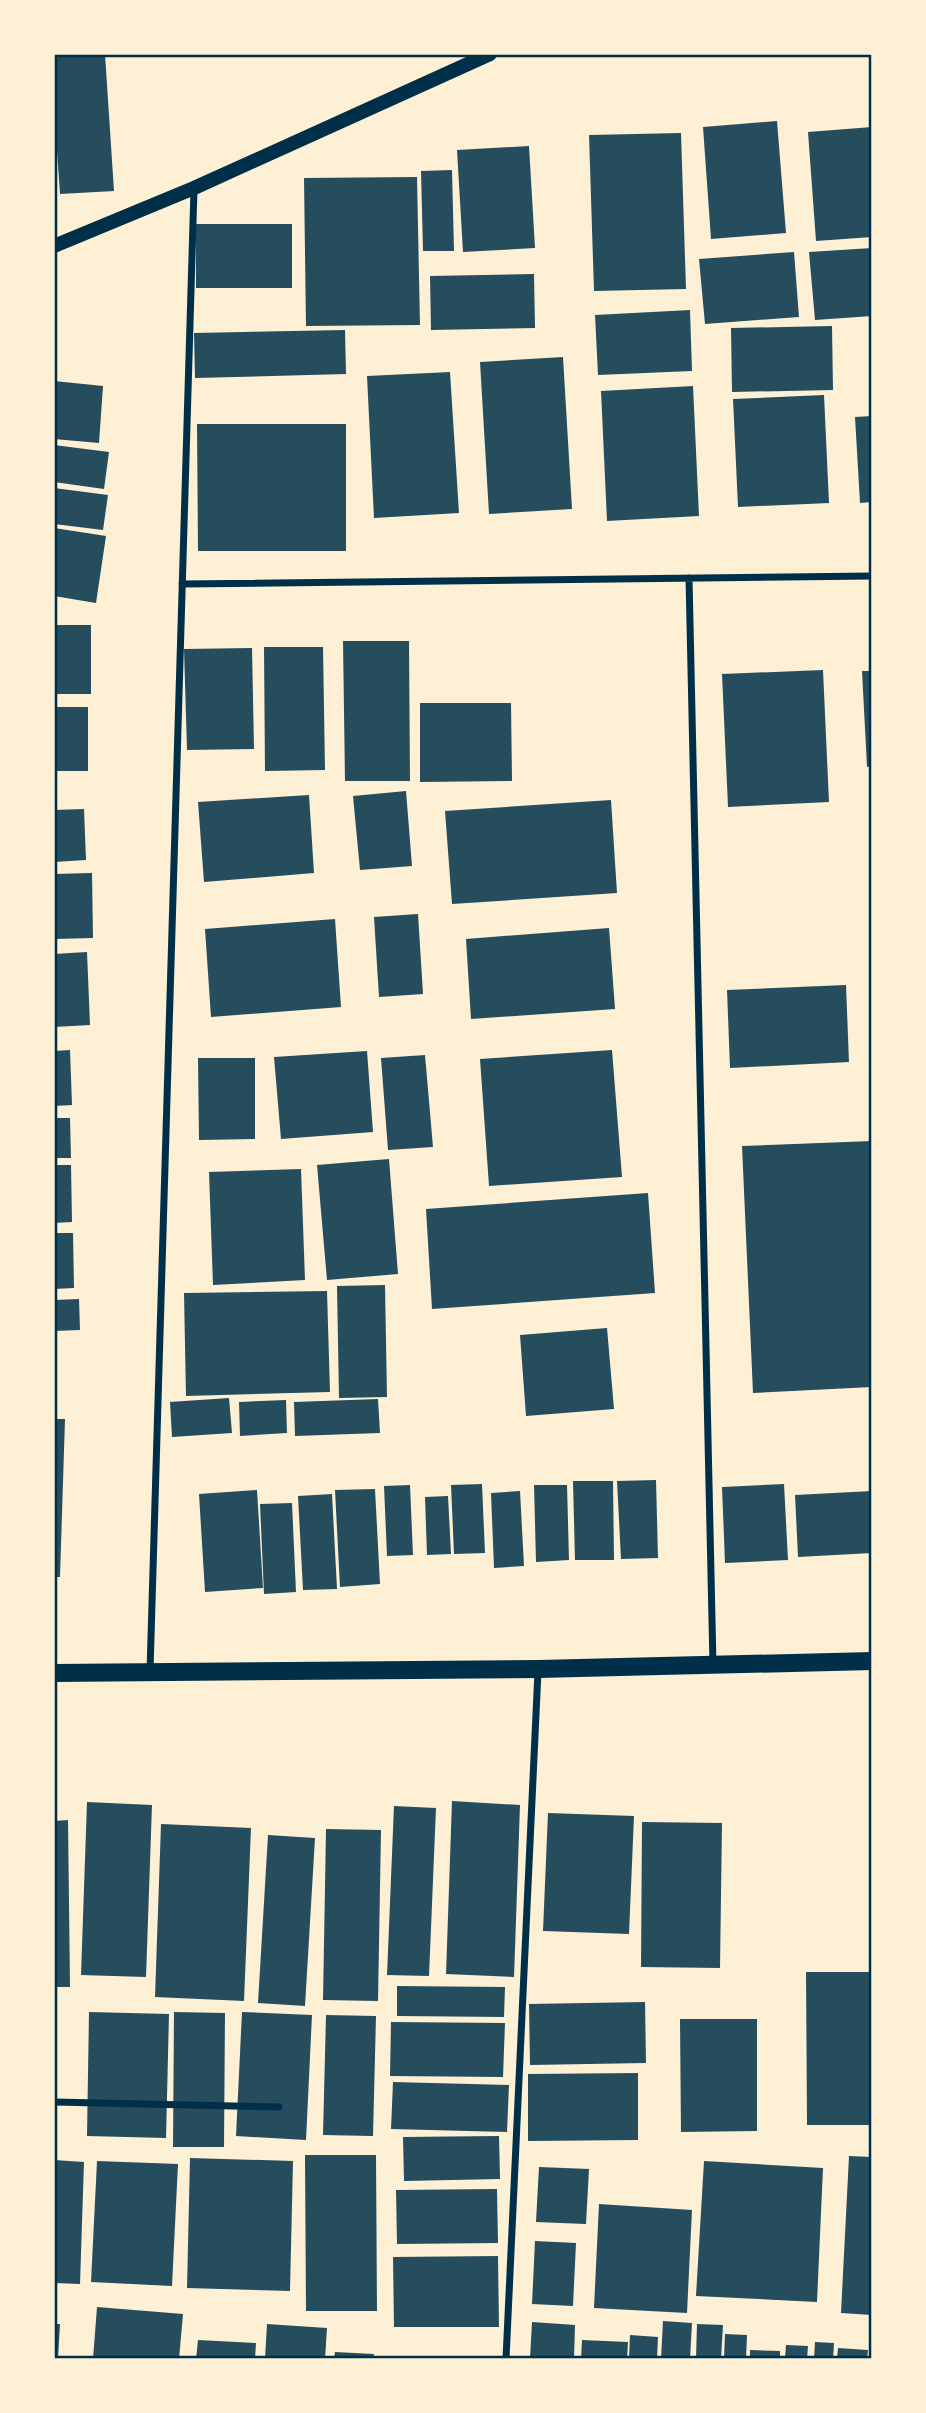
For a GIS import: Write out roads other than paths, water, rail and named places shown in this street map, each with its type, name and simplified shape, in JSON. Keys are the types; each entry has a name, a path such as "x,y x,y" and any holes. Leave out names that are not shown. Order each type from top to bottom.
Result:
{"main road":[{"path":"54,246 194,188 490,54"},
{"path":"54,1673 538,1669 872,1661"}],"street":[{"path":"150,1672 194,188"},
{"path":"182,584 872,576"},
{"path":"689,579 713,1666"},
{"path":"506,2359 538,1669"},
{"path":"54,2102 279,2107"}]}
